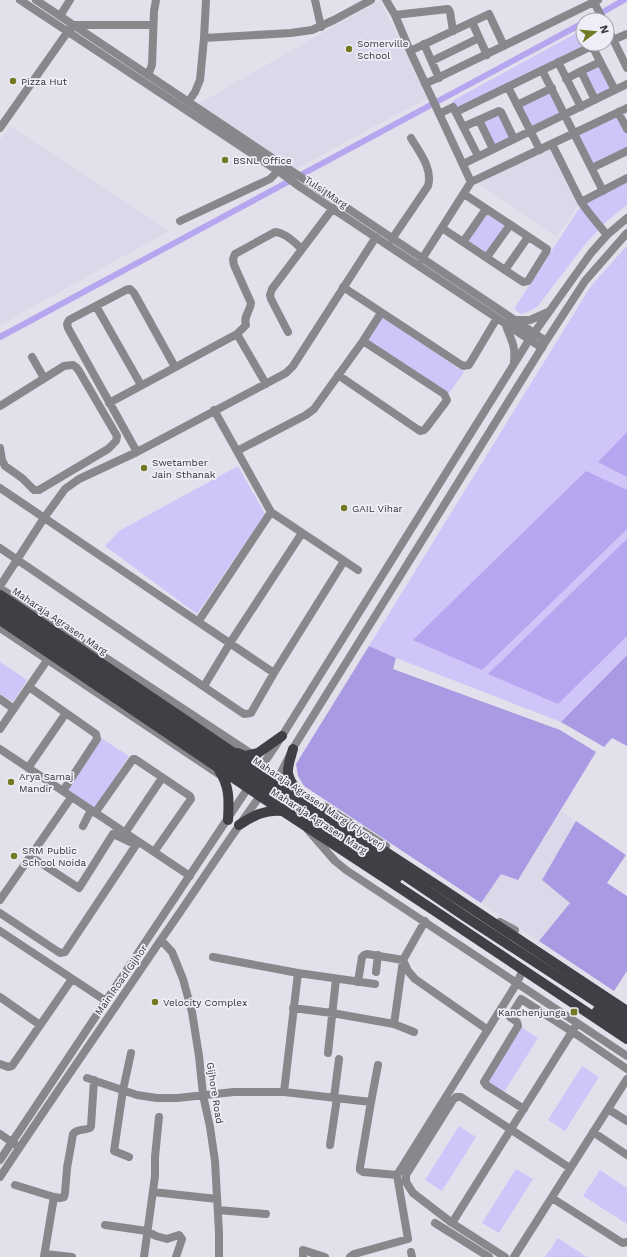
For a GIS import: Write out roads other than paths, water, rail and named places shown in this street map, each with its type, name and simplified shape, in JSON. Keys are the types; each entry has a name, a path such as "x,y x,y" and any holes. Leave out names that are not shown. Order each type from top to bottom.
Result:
{"main road":[{"name":"Maharaja Agrasen Marg","path":"0,595 231,751 627,1011"},
{"name":"Maharaja Agrasen Marg (Flyover)","path":"0,602 466,917 627,1022"},
{"name":"Maharaja Agrasen Marg (Flyover)","path":"0,613 334,839 398,879 627,1031"},
{"name":"Maharaja Agrasen Marg","path":"0,620 49,657 125,705 282,811 434,910 627,1039"},
{"path":"125,705 136,687"},
{"path":"231,751 246,756 258,753 282,736"},
{"path":"293,749 287,770 288,777 300,796"},
{"path":"218,768 228,787 228,820"},
{"path":"239,825 262,813 274,810 282,811"},
{"path":"434,910 447,892"},
{"path":"583,1010 596,991"}],"street":[{"name":"Tulsi Marg","path":"20,0 148,75 282,170"},
{"name":"Tulsi Marg","path":"36,0 60,16 70,28 282,170 422,259 513,320 532,337"},
{"path":"60,16 70,0"},
{"path":"148,75 152,65 153,25 156,0"},
{"path":"188,102 195,92 200,80 206,0"},
{"path":"315,0 321,27"},
{"path":"204,38 303,32 321,27 371,0"},
{"path":"386,0 395,15 425,84 471,182"},
{"path":"425,84 597,3"},
{"path":"395,15 448,9 450,12 453,31"},
{"path":"410,51 489,14 504,46"},
{"path":"472,22 487,55"},
{"path":"0,128 70,28 153,25"},
{"path":"615,39 627,34"},
{"path":"432,61 479,38"},
{"path":"615,43 625,57 627,68"},
{"path":"424,44 439,78"},
{"path":"456,112 578,52"},
{"path":"595,52 615,90"},
{"path":"558,62 580,107"},
{"path":"566,79 600,62"},
{"path":"542,70 603,191"},
{"path":"581,71 596,100"},
{"path":"463,164 627,84"},
{"path":"508,87 540,150"},
{"path":"517,105 552,88"},
{"path":"438,111 454,107 478,156"},
{"path":"422,259 471,182 627,108"},
{"path":"463,127 499,111 501,112 514,139"},
{"path":"618,112 627,129"},
{"path":"479,120 493,149"},
{"path":"392,239 428,186 430,179 428,167 411,138"},
{"path":"552,144 581,202 608,235"},
{"path":"592,168 627,151"},
{"path":"180,220 270,178 282,170"},
{"path":"581,202 627,178"},
{"name":"Tulsi Marg","path":"304,184 333,208 376,237 497,318 544,345"},
{"path":"442,228 523,282 528,281 547,249 464,194"},
{"path":"288,332 273,305 270,295 272,289 333,208"},
{"path":"463,242 486,209"},
{"path":"260,769 532,337 591,253 627,218"},
{"path":"487,257 510,225"},
{"path":"109,403 237,334 246,325 246,316 251,308 251,304 234,265 233,259 235,254 276,232 284,234 302,249"},
{"path":"277,780 293,749 544,345 585,282 627,233"},
{"path":"252,754 0,587 44,518 65,489 78,479 137,452 286,373 293,366 376,237"},
{"path":"505,270 528,237"},
{"path":"343,287 463,366 469,365 497,318"},
{"path":"137,452 67,324 69,320 130,289 134,292 175,367"},
{"path":"96,306 141,386"},
{"path":"513,320 530,320 549,312"},
{"path":"237,450 314,409 363,341 381,313"},
{"path":"505,323 513,340 515,352 513,366"},
{"path":"237,334 266,384"},
{"path":"338,376 420,431 426,428 445,403 447,400 444,394 363,341"},
{"path":"32,357 44,378"},
{"path":"0,406 64,366 73,365 76,367 117,436 116,441 108,450 39,490 34,490 22,478 5,466 2,460 0,448"},
{"path":"214,410 271,512 358,570"},
{"path":"72,470 78,479"},
{"path":"0,488 274,673"},
{"path":"198,622 271,512"},
{"path":"204,686 230,643 302,533"},
{"path":"0,548 244,714 251,713 274,673 344,561"},
{"path":"0,628 49,657 225,779"},
{"path":"0,729 49,657"},
{"path":"29,687 97,736 97,739 63,791"},
{"path":"0,699 14,709"},
{"path":"28,768 66,713"},
{"path":"0,749 93,811 137,843"},
{"path":"83,826 133,759 135,759 190,796 191,799 154,852"},
{"path":"125,833 162,778"},
{"name":"Main Road Gijhor","path":"0,1160 3,1148 12,1142 248,788"},
{"name":"Main Road Gijhor","path":"0,1177 108,1016 260,796"},
{"path":"0,900 68,802"},
{"path":"313,804 326,807 500,922 515,930"},
{"path":"304,825 335,861 346,870 627,1056"},
{"path":"30,856 79,888 113,834 137,843 154,852 190,876"},
{"path":"0,913 60,953 65,952 137,843"},
{"path":"394,1024 403,960 425,921"},
{"path":"0,931 106,1001"},
{"name":"Gijhore Road","path":"161,940 172,952 183,979 192,1012 203,1095 215,1161 220,1233 219,1257"},
{"path":"527,940 627,1006"},
{"path":"358,982 362,957 364,955 368,954 403,960"},
{"path":"376,972 378,956"},
{"path":"213,957 298,973 375,984"},
{"path":"403,960 408,971 415,979 488,1030"},
{"path":"350,1257 354,1254 408,1239 397,1175 517,983 523,970"},
{"path":"284,1092 298,973"},
{"path":"0,1064 8,1067 12,1066 72,979"},
{"path":"328,1053 336,979"},
{"path":"0,997 40,1025"},
{"path":"524,1109 486,1085 484,1082 518,1026 517,1022 510,1017 520,1000 573,1032 627,1069"},
{"path":"293,1008 394,1024 414,1032"},
{"path":"452,1223 578,1023"},
{"path":"129,1157 114,1151 123,1090 131,1053"},
{"path":"330,1146 339,1059"},
{"path":"378,1065 360,1170 363,1172 397,1175"},
{"path":"15,1185 54,1197 60,1198 64,1196 67,1168 75,1132 90,1128 91,1126 91,1079 137,1095 157,1098 177,1098 234,1092 284,1092 371,1102"},
{"path":"514,1257 627,1079"},
{"path":"505,1257 452,1223 413,1193 406,1182 406,1175 453,1100 456,1097 461,1097 570,1168"},
{"path":"608,1109 627,1121"},
{"path":"144,1257 155,1176 155,1157 159,1117"},
{"path":"593,1132 627,1155"},
{"path":"0,1134 20,1148"},
{"path":"3,1148 14,1156"},
{"path":"153,1192 217,1199"},
{"path":"54,1197 45,1256 72,1257"},
{"path":"552,1198 626,1244"},
{"path":"218,1210 266,1214"},
{"path":"435,1223 489,1257"},
{"path":"105,1224 147,1231 156,1236 167,1239 179,1235 182,1239 176,1257"},
{"path":"303,1257 303,1250 325,1257"}],"waterway":[{"path":"603,12 624,0"},
{"path":"0,337 575,27"}],"place":[{"name":"Somerville School","path":"349,49"},
{"name":"Pizza Hut","path":"13,81"},
{"name":"BSNL Office","path":"225,160"},
{"name":"Swetamber Jain Sthanak","path":"144,468"},
{"name":"GAIL Vihar","path":"344,508"},
{"name":"Arya Samaj Mandir","path":"11,782"},
{"name":"SRM Public School Noida","path":"14,856"},
{"name":"Velocity Complex","path":"155,1002"},
{"name":"Kanchenjunga","path":"574,1012"}]}
